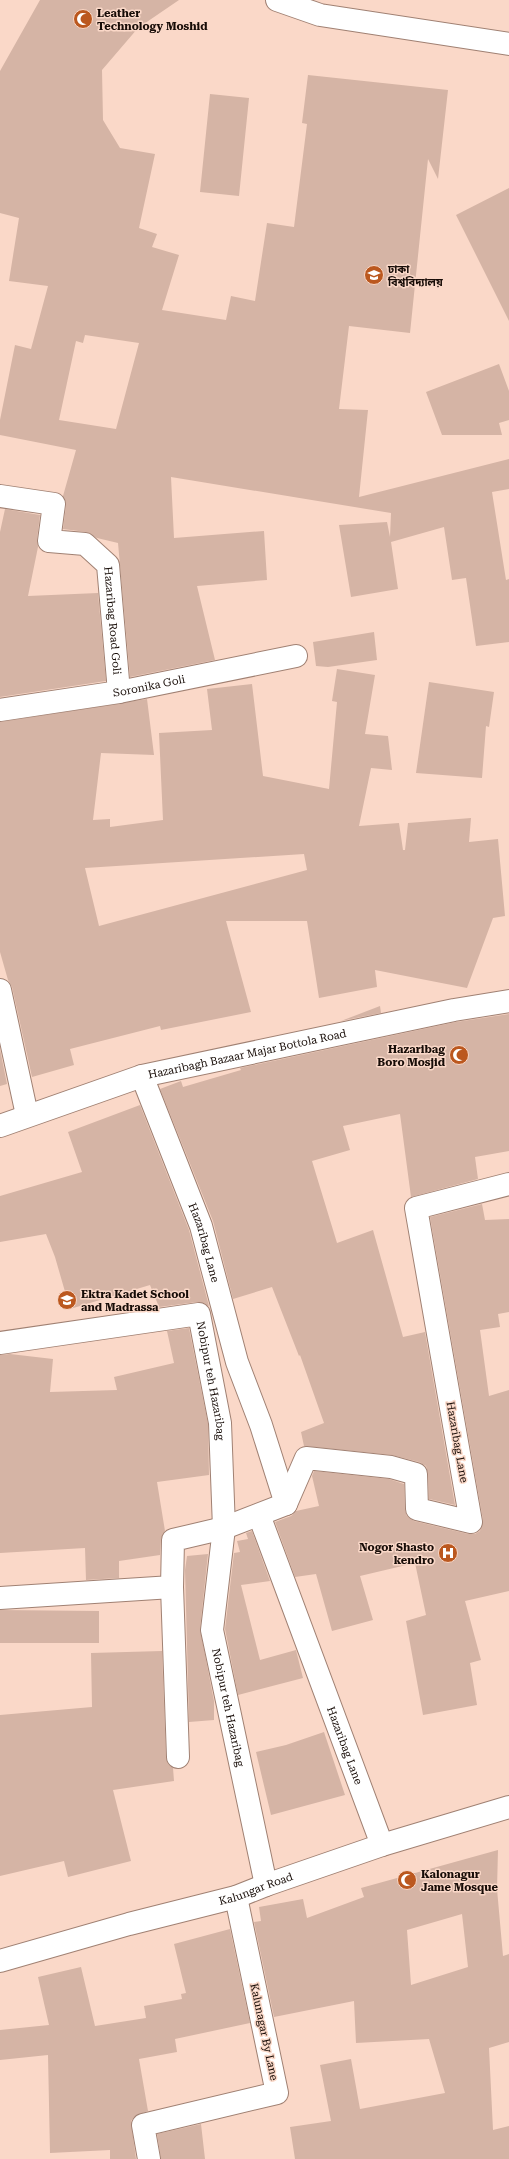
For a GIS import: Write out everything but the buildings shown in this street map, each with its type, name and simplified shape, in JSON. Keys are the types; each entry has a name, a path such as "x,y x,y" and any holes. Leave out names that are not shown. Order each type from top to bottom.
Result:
{"street":[{"path":"277,0 320,15 509,44"},
{"name":"Hazaribag Road Goli","path":"0,496 54,504 49,541 85,544 108,565 119,692"},
{"name":"Soronika Goli","path":"0,710 119,692 296,656"},
{"path":"0,990 27,1115"},
{"name":"Hazaribagh Bazaar Majar Bottola Road","path":"0,1126 27,1115 142,1076 454,1010 504,1002"},
{"name":"Hazaribag Lane","path":"142,1076 201,1226 237,1362 261,1425 286,1504"},
{"name":"Hazaribag Lane","path":"286,1504 306,1458 391,1468 416,1474 417,1509 471,1522 416,1208 509,1184"},
{"name":"Nobipur teh Hazaribag","path":"0,1343 199,1314 220,1423 224,1528 212,1630 266,1885"},
{"path":"178,1757 172,1587 174,1540 224,1528 286,1504"},
{"name":"Hazaribag Lane","path":"259,1515 382,1845"},
{"path":"0,1598 172,1587"},
{"name":"Kalungar Road","path":"0,1961 130,1924 236,1897 266,1885 382,1845 509,1807"},
{"name":"Kalunagar By Lane","path":"149,2159 143,2125 277,2093 236,1897"}],"place":[{"name":"Leather Technology Moshid","path":"83,19"},
{"name":"ঢাকা বিশ্ববিদ্যালয়","path":"374,275"},
{"name":"Hazaribag Boro Mosjid","path":"459,1055"},
{"name":"Ektra Kadet School and Madrassa","path":"67,1300"},
{"name":"Nogor Shasto kendro","path":"448,1553"},
{"name":"Kalonagur Jame Mosque","path":"407,1880"}]}
